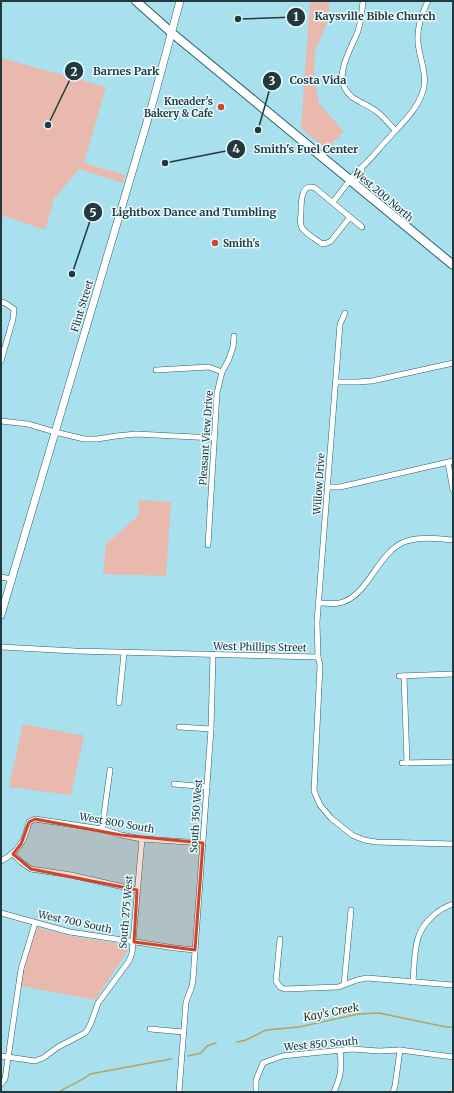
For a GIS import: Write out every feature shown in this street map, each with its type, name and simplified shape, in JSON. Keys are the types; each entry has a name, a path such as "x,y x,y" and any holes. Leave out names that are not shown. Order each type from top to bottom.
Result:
{"main road":[{"name":"West 200 North","path":"136,1 172,33 453,265"}],"street":[{"name":"Flint Street","path":"1,616 56,432 180,1"},
{"path":"363,1 358,30 345,60 342,70 342,80 352,97 377,112 395,130"},
{"path":"333,202 352,182 357,171 362,168 407,118 424,90 425,84 418,42 421,18 428,1"},
{"path":"350,217 330,241 322,244 305,231 300,224 301,201 303,193 308,188 315,188 333,202 362,227"},
{"path":"1,302 14,309 13,319 1,361"},
{"name":"Willow Drive","path":"318,657 317,622 335,382 340,324 345,313"},
{"name":"Pleasant View Drive","path":"208,545 217,393 222,372 233,347 234,336"},
{"path":"335,382 372,381 453,363"},
{"path":"156,370 209,367 222,372"},
{"path":"1,421 28,424 84,439 97,439 136,434 214,438"},
{"path":"328,486 340,487 450,462 453,490"},
{"path":"319,603 334,604 351,598 359,591 388,554 403,542 414,539 453,540"},
{"path":"1,577 12,579"},
{"name":"West Phillips Street","path":"1,647 124,653 318,657 320,665 314,791 320,805 331,818 352,835 364,840 376,842 453,844"},
{"path":"119,703 124,653"},
{"name":"South 350 West","path":"179,1092 186,1002 193,980 211,729 213,654"},
{"path":"453,674 401,676 406,734 405,763 453,762"},
{"path":"179,727 211,729"},
{"path":"102,829 110,770"},
{"path":"174,784 207,787"},
{"name":"West 800 South","path":"13,854 21,844 27,832 29,822 35,819 102,829 121,835 142,839 203,843"},
{"name":"South 275 West","path":"1,1056 35,1061 43,1058 58,1047 85,1033 88,1029 98,1004 129,960 132,953 142,839"},
{"path":"1,861 13,854 20,862 31,869 71,875 137,890"},
{"path":"413,982 416,946 420,933 437,912 453,904"},
{"path":"344,985 351,910"},
{"name":"West 700 South","path":"1,913 70,932 195,950"},
{"path":"1,1084 5,1079 21,969 35,923"},
{"path":"280,939 276,981 280,987 338,987 367,978 453,985"},
{"path":"150,1029 184,1032"},
{"name":"West 850 South","path":"256,1092 256,1080 263,1063 282,1056 352,1049 380,1051 400,1050 453,1057"},
{"path":"334,1092 341,1073 342,1062 340,1050"},
{"path":"393,1092 400,1050"}],"highlighted area":[{"path":"35,819 121,835 203,843 195,950 134,942 137,890 31,869 13,854 21,844 29,822"}],"shaded area":[{"path":"310,1 330,1 328,20 315,52 314,77 319,103 344,132 339,135 340,138 335,140 327,150 301,128"},
{"path":"1,58 106,87 84,163 125,175 123,183 79,169 54,199 45,230 1,215"},
{"path":"139,500 171,502 166,576 103,574 106,544 138,516"},
{"path":"23,724 84,736 71,795 9,787"},
{"path":"36,927 70,936 128,945 127,952 95,1000 21,986 24,967"}],"waterway":[{"name":"Kay's Creek","path":"237,1042 246,1040 266,1030 299,1027 358,1014 379,1013 446,1027 453,1027"},
{"name":"Kay's Creek","path":"188,1056 201,1053 207,1046 216,1043"},
{"name":"Kay's Creek","path":"59,1092 90,1074 171,1059"}],"place":[{"name":"Kaysville Bible Church","path":"238,19"},
{"name":"Kneader's Bakery & Cafe","path":"221,107"},
{"name":"Barnes Park","path":"48,125"},
{"name":"Costa Vida","path":"258,130"},
{"name":"Smith's Fuel Center","path":"165,163"},
{"name":"Smith's","path":"215,243"},
{"name":"Lightbox Dance and Tumbling","path":"72,274"}]}
